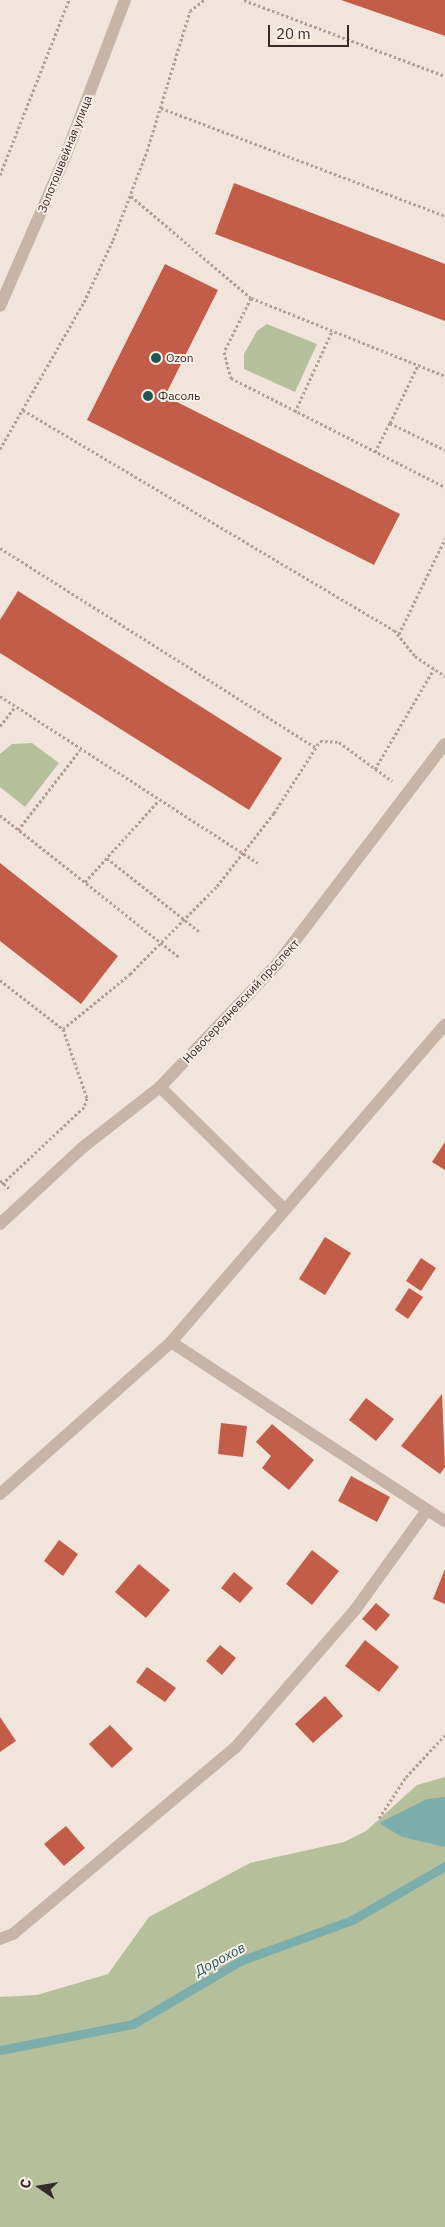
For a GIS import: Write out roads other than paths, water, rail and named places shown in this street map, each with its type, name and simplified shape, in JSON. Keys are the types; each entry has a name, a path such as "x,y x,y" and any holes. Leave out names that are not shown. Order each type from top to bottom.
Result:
{"street":[{"name":"Золотошвейная улица","path":"0,306 65,157 125,0"},
{"name":"Новосередневский проспект","path":"0,1224 82,1148 160,1087 291,949 445,744"},
{"path":"0,1494 172,1342 445,1024"},
{"path":"160,1087 284,1210"},
{"path":"172,1342 445,1521"},
{"path":"0,1939 13,1934 235,1748 355,1610 427,1510"}],"water":[{"path":"445,1797 445,1847 402,1837 379,1823 427,1799"}],"waterway":[{"name":"Дорохов","path":"0,2050 133,2024 240,1961 352,1920 445,1866"}],"place":[{"name":"Ozon","path":"156,358"},
{"name":"Фасоль","path":"148,396"}]}
